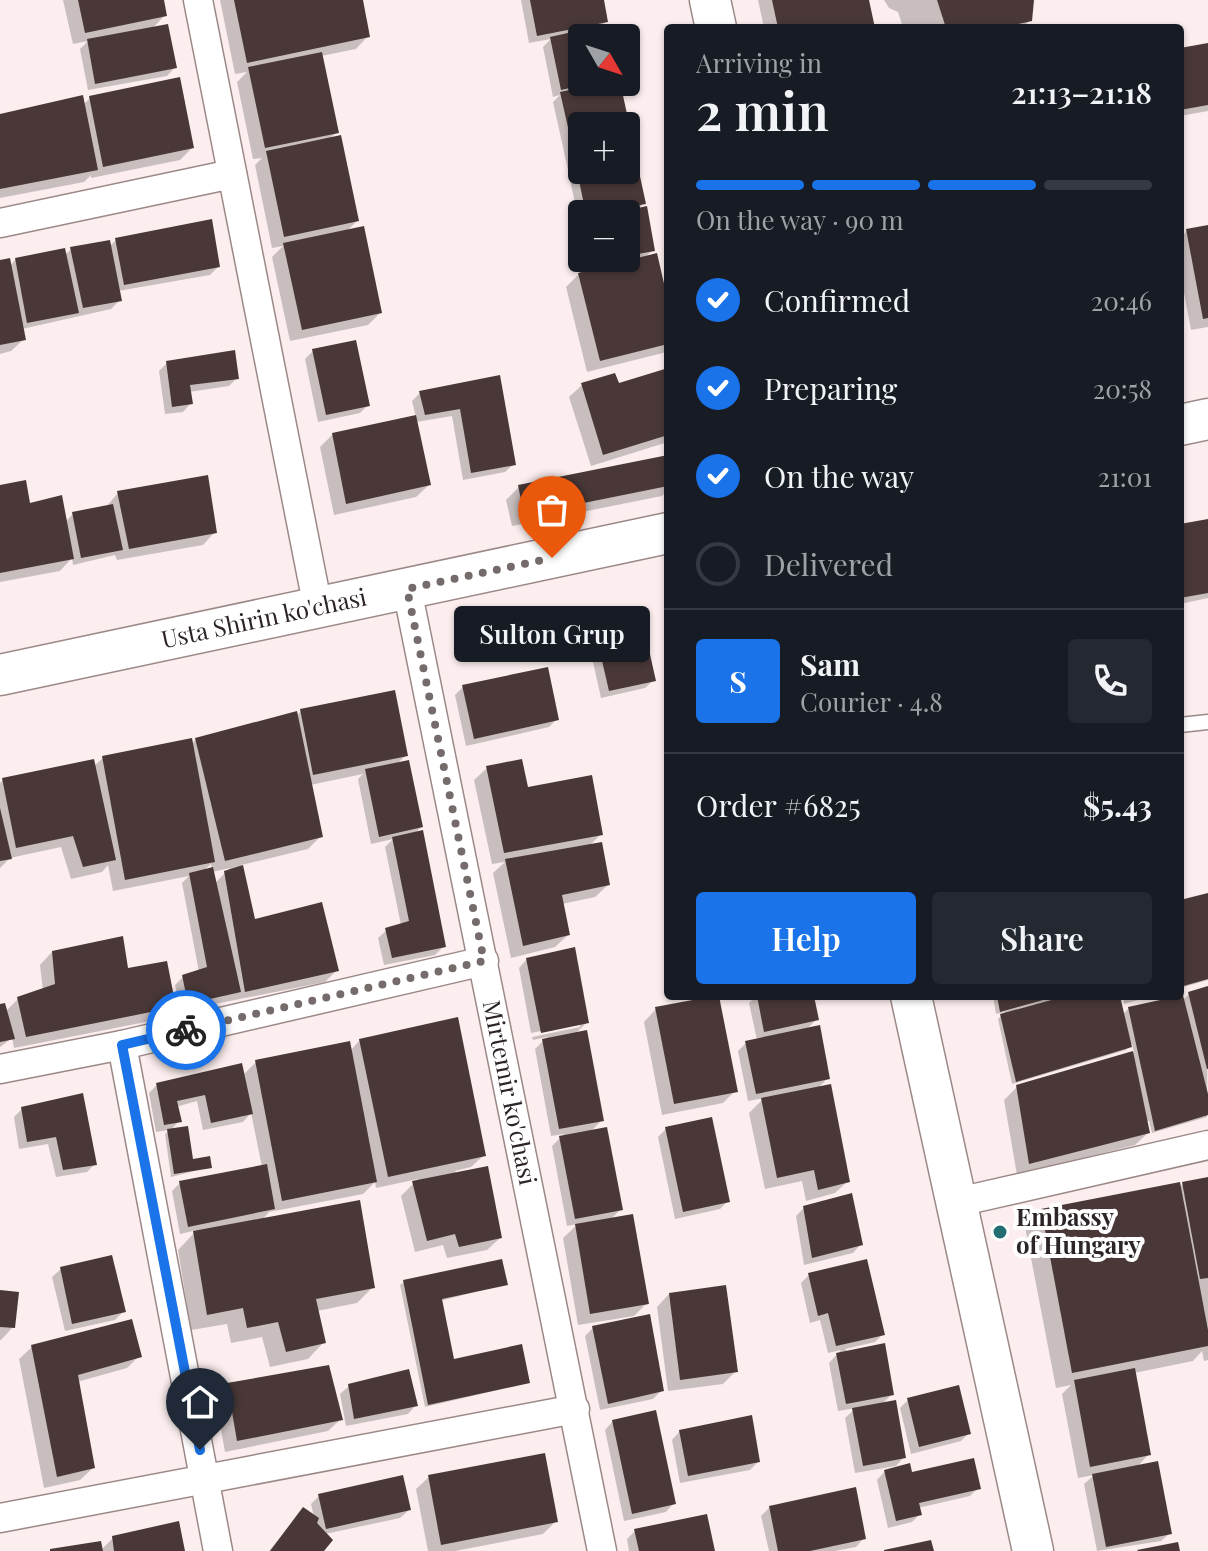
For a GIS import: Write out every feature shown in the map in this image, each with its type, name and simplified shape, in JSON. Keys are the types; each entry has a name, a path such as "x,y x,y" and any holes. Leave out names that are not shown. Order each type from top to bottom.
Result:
{"main road":[{"path":"710,0 715,24"},
{"path":"1184,424 1208,419"},
{"name":"Usta Shirin ko'chasi","path":"0,675 664,534"},
{"path":"912,1000 1033,1551"}],"street":[{"path":"198,0 318,608"},
{"path":"0,223 232,174"},
{"name":"Mirtemir ko'chasi","path":"407,589 602,1551"},
{"path":"0,1069 122,1045 484,961"},
{"path":"122,1045 218,1551"},
{"path":"958,1202 1208,1145"},
{"path":"0,1518 206,1482 575,1409"}],"lane":[{"path":"1184,725 1208,722"}],"building":[{"path":"78,0 164,0 167,16 85,33"},
{"path":"234,0 363,0 370,37 247,63"},
{"path":"530,0 604,0 608,22 568,24 568,30 537,36"},
{"path":"772,0 869,0 874,24 777,24"},
{"path":"937,0 1034,0 1032,21 1019,24 945,24"},
{"path":"168,24 177,68 95,84 87,39"},
{"path":"568,33 568,88 561,90 550,37"},
{"path":"1208,43 1208,105 1184,109 1184,47"},
{"path":"322,52 339,133 265,148 248,67"},
{"path":"180,77 194,148 103,167 89,96"},
{"path":"568,90 568,96 623,96 627,112 568,112 568,128 560,92"},
{"path":"83,95 98,170 0,189 0,114"},
{"path":"341,135 359,221 284,237 266,151"},
{"path":"640,176 646,204 640,205 640,200 583,200 580,184 640,184"},
{"path":"647,206 655,251 640,254 640,208"},
{"path":"212,219 220,267 124,285 115,238"},
{"path":"1208,225 1208,318 1203,319 1186,229"},
{"path":"364,226 382,313 302,330 283,243"},
{"path":"110,240 122,301 83,308 70,247"},
{"path":"65,248 79,313 27,323 15,258"},
{"path":"657,253 664,284 664,345 600,361 578,273 640,272 640,257"},
{"path":"10,258 26,340 0,345 0,260"},
{"path":"356,340 370,406 326,415 312,349"},
{"path":"235,350 239,379 190,385 193,404 172,407 166,361"},
{"path":"664,369 664,436 603,455 581,383 615,373 619,383"},
{"path":"500,375 516,465 471,473 460,409 425,415 419,391"},
{"path":"416,415 431,485 346,504 332,433"},
{"path":"664,456 664,487 524,515 518,485"},
{"path":"208,475 217,533 129,549 117,491"},
{"path":"26,480 30,503 62,495 74,559 0,573 0,485"},
{"path":"113,504 123,550 81,558 72,512"},
{"path":"1208,519 1208,593 1184,597 1184,523"},
{"path":"647,641 656,681 609,691 600,652"},
{"path":"548,667 559,720 474,739 462,685"},
{"path":"395,690 408,756 313,775 300,709"},
{"path":"297,711 323,837 225,861 195,738"},
{"path":"192,738 215,862 125,880 102,756"},
{"path":"94,759 116,860 83,867 73,836 16,848 2,778"},
{"path":"522,759 528,787 592,775 603,835 504,853 486,766"},
{"path":"409,760 423,827 379,837 365,769"},
{"path":"0,808 12,859 0,861"},
{"path":"423,830 446,947 392,958 385,928 409,921 392,837"},
{"path":"602,842 610,885 562,895 570,935 523,946 505,859"},
{"path":"243,865 255,919 322,902 339,971 245,992 224,871"},
{"path":"213,867 241,992 188,1004 182,975 207,967 189,873"},
{"path":"1208,893 1208,979 1184,986 1184,899"},
{"path":"123,936 128,968 167,961 176,1007 26,1037 17,997 55,984 52,951"},
{"path":"575,947 589,1023 541,1033 526,958"},
{"path":"1208,986 1208,1069 1207,1069 1188,992"},
{"path":"1184,999 1208,1094 1208,1115 1155,1131 1128,1007"},
{"path":"693,1000 720,1000 738,1092 674,1104 655,1007"},
{"path":"758,1000 815,1000 819,1020 764,1032"},
{"path":"998,1000 1043,1000 1000,1012"},
{"path":"1051,1000 1121,1000 1132,1047 1016,1082 1000,1014"},
{"path":"5,1003 15,1039 0,1042 0,1004"},
{"path":"458,1017 486,1156 388,1177 359,1039"},
{"path":"820,1025 830,1079 756,1094 745,1041"},
{"path":"587,1030 604,1121 559,1129 542,1039"},
{"path":"350,1041 377,1182 282,1201 255,1060"},
{"path":"1133,1051 1150,1133 1029,1164 1016,1085"},
{"path":"242,1063 253,1114 211,1123 205,1095 177,1101 182,1122 164,1125 156,1083"},
{"path":"831,1084 850,1182 818,1190 814,1170 777,1178 761,1098"},
{"path":"83,1093 97,1165 63,1170 56,1137 27,1142 21,1107"},
{"path":"712,1117 730,1202 683,1212 665,1127"},
{"path":"188,1126 193,1159 210,1156 212,1168 174,1174 167,1129"},
{"path":"607,1127 623,1210 575,1219 559,1136"},
{"path":"267,1164 275,1209 188,1227 179,1181"},
{"path":"488,1166 502,1238 459,1247 455,1234 427,1241 412,1181"},
{"path":"1208,1177 1208,1278 1200,1279 1182,1182"},
{"path":"1180,1182 1208,1330 1208,1346 1072,1373 1041,1209"},
{"path":"852,1193 863,1245 812,1258 803,1206"},
{"path":"360,1200 375,1288 316,1299 326,1343 286,1352 278,1322 247,1328 243,1308 207,1315 193,1231"},
{"path":"633,1214 649,1304 590,1314 575,1224"},
{"path":"112,1255 126,1312 72,1324 60,1267"},
{"path":"502,1259 508,1285 442,1299 454,1359 522,1344 530,1383 428,1405 403,1280"},
{"path":"867,1259 885,1335 836,1346 828,1313 818,1316 808,1273"},
{"path":"726,1285 738,1372 680,1380 669,1293"},
{"path":"0,1290 19,1292 15,1328 0,1327"},
{"path":"650,1314 664,1391 608,1404 592,1326"},
{"path":"132,1319 142,1357 78,1375 95,1468 57,1477 31,1345"},
{"path":"885,1343 894,1395 846,1404 836,1353"},
{"path":"329,1365 343,1420 237,1441 227,1383"},
{"path":"1135,1368 1151,1455 1090,1467 1074,1380"},
{"path":"409,1369 418,1406 354,1419 348,1384"},
{"path":"959,1385 971,1434 919,1447 907,1398"},
{"path":"896,1400 906,1458 863,1466 852,1408"},
{"path":"656,1410 676,1504 632,1514 612,1420"},
{"path":"752,1415 760,1462 688,1476 679,1430"},
{"path":"545,1453 558,1522 441,1545 428,1475"},
{"path":"974,1458 981,1489 919,1503 922,1515 896,1521 884,1470 910,1463 912,1472"},
{"path":"1158,1461 1172,1534 1106,1547 1092,1474"},
{"path":"403,1475 411,1510 326,1529 318,1494"},
{"path":"856,1487 866,1539 810,1551 778,1551 769,1506"},
{"path":"303,1507 319,1518 317,1523 333,1540 324,1551 270,1551"},
{"path":"707,1514 715,1551 639,1551 634,1529"},
{"path":"179,1521 185,1551 114,1551 112,1536"},
{"path":"931,1540 934,1551 884,1551 884,1550"},
{"path":"101,1541 103,1551 50,1551 50,1549"},
{"path":"1178,1542 1180,1551 1137,1550"}],"way so far":[{"path":"186,1030 484,961 407,589 552,558"}],"place":[{"name":"Sulton Grup","path":"552,558"},
{"name":"Embassy of Hungary","path":"1000,1232"}],"route":[{"path":"186,1030 122,1045 200,1450"}]}
